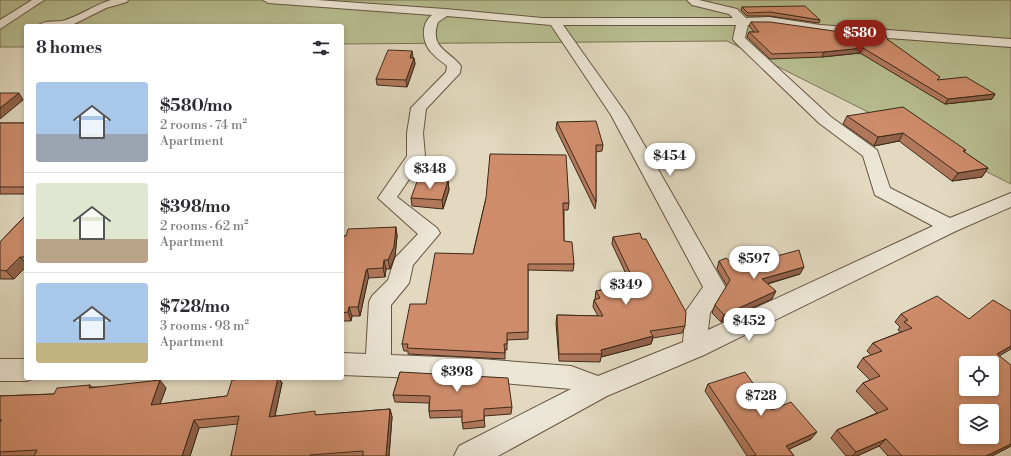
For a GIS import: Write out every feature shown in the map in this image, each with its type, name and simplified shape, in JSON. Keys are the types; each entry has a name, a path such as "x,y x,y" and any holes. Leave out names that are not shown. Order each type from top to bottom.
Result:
{"street":[{"path":"0,25 39,0"},
{"path":"65,24 102,6 124,0"},
{"path":"268,0 445,12 505,19 555,22 777,22 820,29 935,36 1011,43"},
{"path":"692,0 696,3 733,11 743,21"},
{"path":"378,365 380,302 398,283 403,263 430,234 387,198 416,156 415,133 419,108 453,73 454,66 448,58 435,49 430,35 435,18 445,12"},
{"path":"743,21 739,39 825,120 871,154 882,191 949,226"},
{"path":"555,22 619,116 715,288 698,311 695,348"},
{"path":"0,29 20,28"},
{"path":"469,456 598,388 695,348 949,226 1000,206 1011,199"},
{"path":"344,364 571,377 598,388"},
{"path":"0,370 24,370"}],"green space":[{"path":"0,0 1011,0 1011,184 727,41 344,44 344,24 24,24 24,47 0,47"}],"building":[{"path":"805,6 820,20 770,12 748,13 742,7"},
{"path":"751,22 770,22 834,31 836,33 886,35 887,39 940,77 937,80 966,77 995,94 948,99 863,48 824,52 772,54 749,32 759,32"},
{"path":"388,50 412,51 410,58 414,58 406,80 376,79"},
{"path":"0,93 19,93 0,108"},
{"path":"903,107 966,150 963,151 988,168 958,173 903,133 878,137 847,116"},
{"path":"596,121 603,145 596,145 596,202 557,122"},
{"path":"0,123 24,123 24,187 0,187"},
{"path":"490,154 566,155 569,203 563,203 564,241 572,242 574,264 528,264 528,332 507,333 507,344 504,344 505,353 407,348 408,344 402,344 410,304 426,304 435,253 473,254 486,198"},
{"path":"418,179 448,181 442,200 411,198"},
{"path":"24,217 24,257 20,257 6,271 0,270 0,242"},
{"path":"396,227 394,247 388,260 384,260 383,268 367,269 358,307 349,307 348,312 344,313 344,236 346,236 348,229"},
{"path":"640,233 642,239 646,239 686,312 685,326 650,331 653,336 601,350 602,354 559,354 557,315 603,316 594,300 600,298 596,291 630,284 627,275 631,275 613,237"},
{"path":"799,250 804,267 762,279 776,291 724,315 715,305 730,280 719,261 726,258 736,267"},
{"path":"937,296 969,319 993,300 1011,311 1011,346 997,354 1011,365 1011,444 986,456 902,456 886,439 856,452 837,430 888,409 863,383 880,376 863,358 882,351 873,343 912,328 904,322 908,320 901,314"},
{"path":"400,372 508,378 512,407 484,409 484,420 462,423 462,410 429,411 430,396 393,395"},
{"path":"745,372 772,410 791,402 817,432 786,446 794,456 753,456 756,455 708,384"},
{"path":"160,380 151,405 227,396 232,380 278,380 269,417 315,411 315,415 390,409 386,456 363,456 363,451 310,456 231,456 239,416 194,420 182,456 34,456 37,450 0,452 0,422 2,420 0,420 0,396 54,394 57,388 90,385 89,388"}]}
